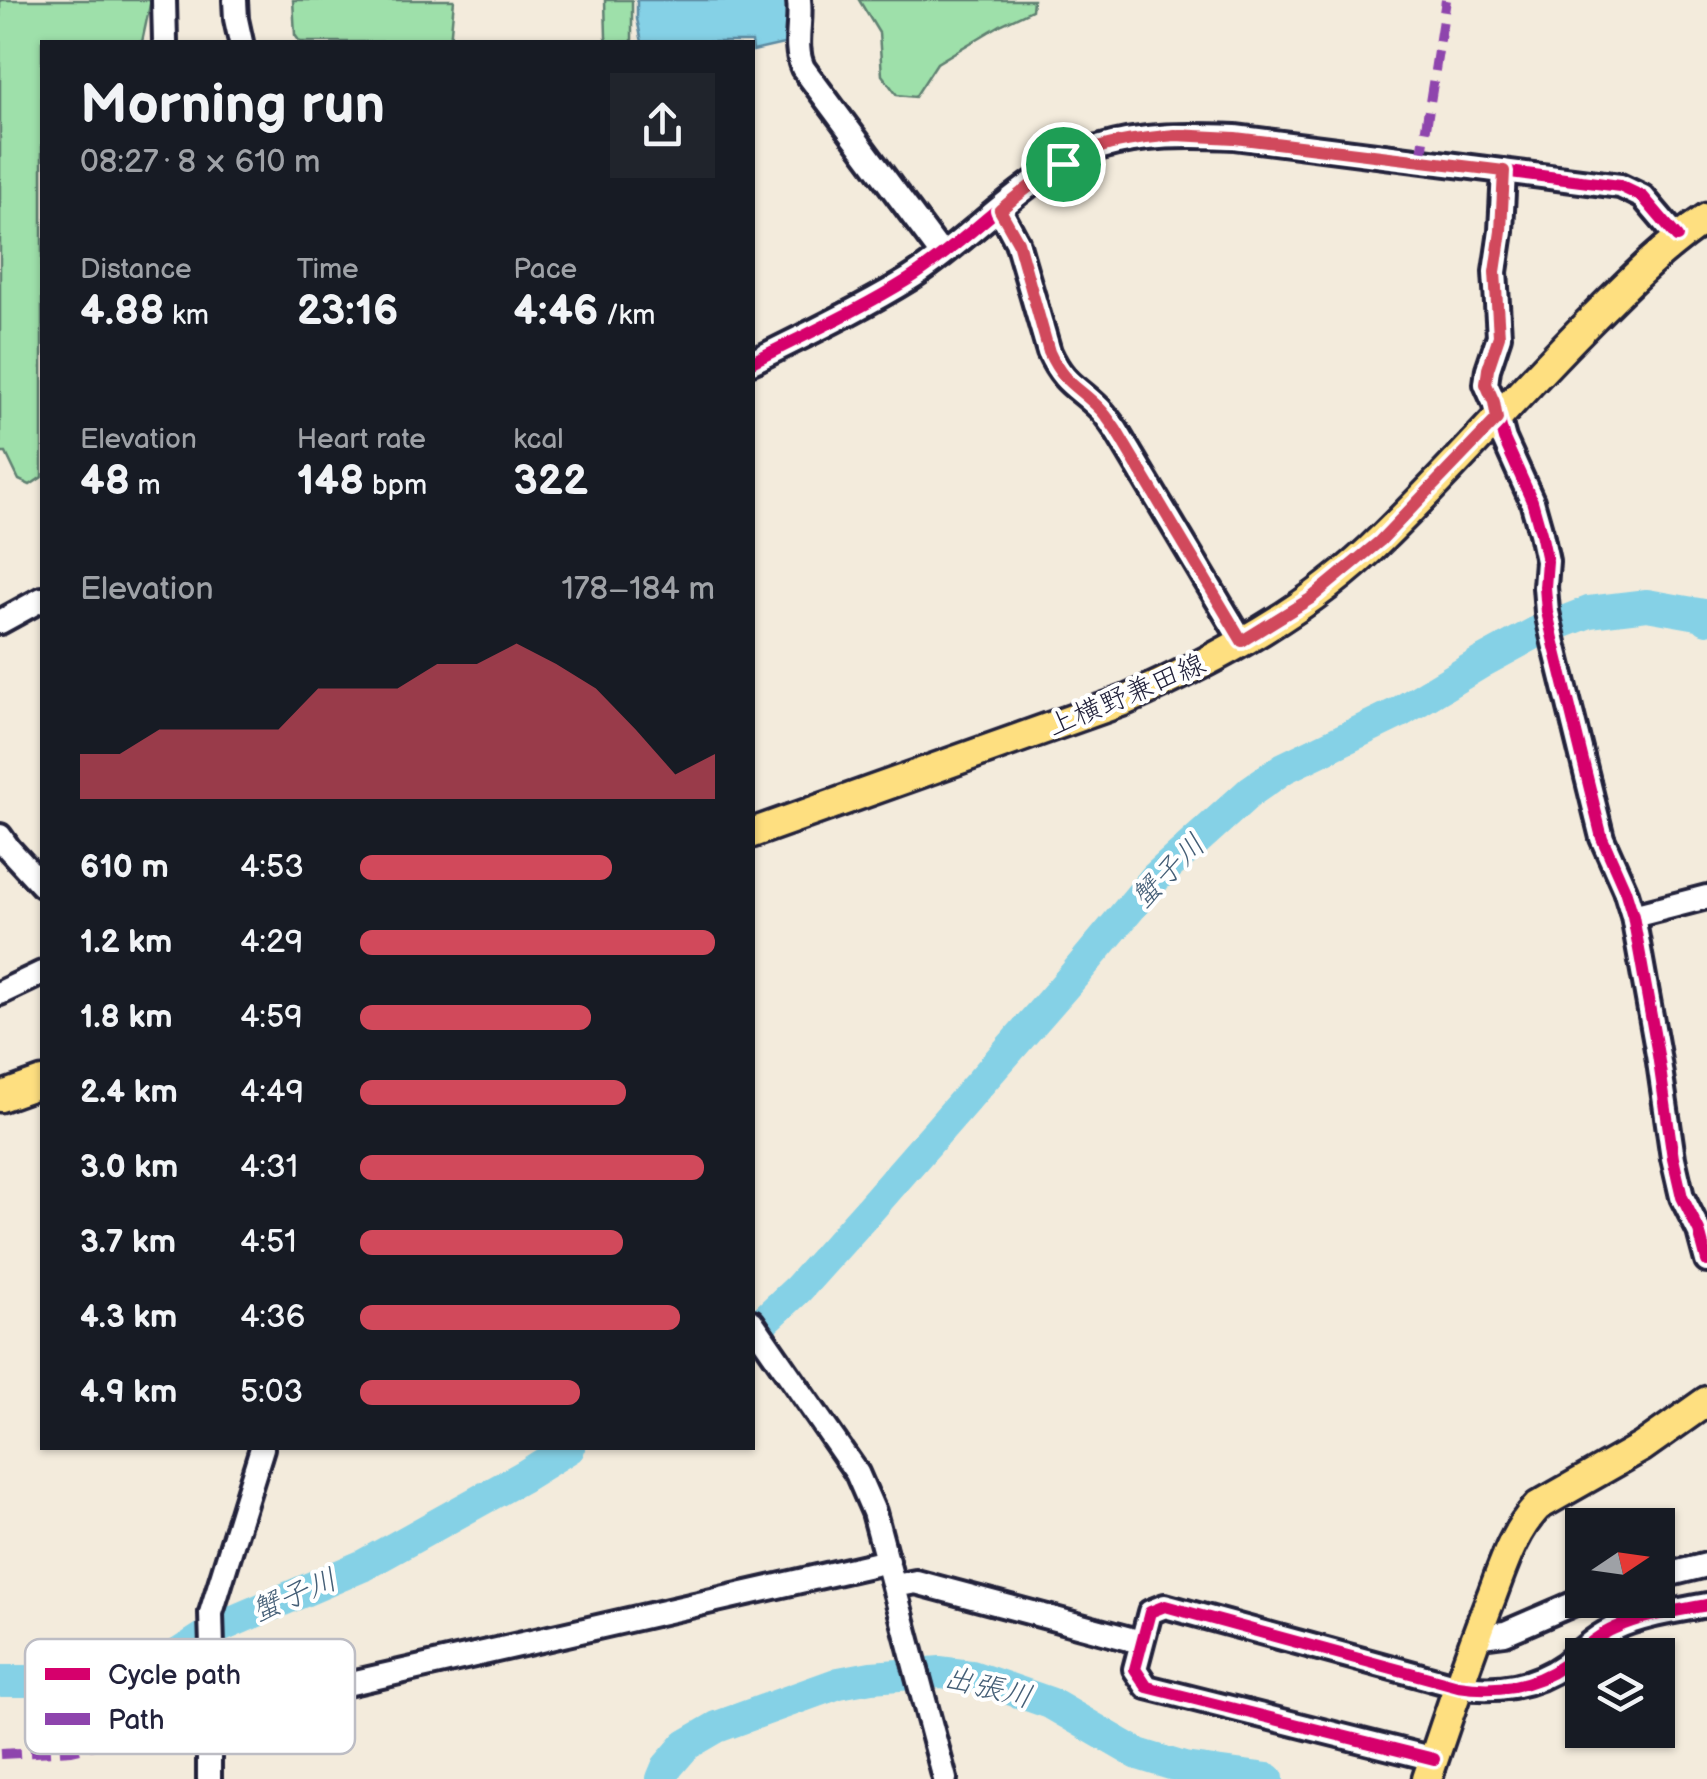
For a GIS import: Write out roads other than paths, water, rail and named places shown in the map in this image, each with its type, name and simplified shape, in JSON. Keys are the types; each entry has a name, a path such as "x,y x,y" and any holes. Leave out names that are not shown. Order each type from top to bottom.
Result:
{"main road":[{"name":"上横野兼田線","path":"755,832 1126,700 1185,674 1310,599 1380,541 1574,337 1677,238 1707,218"},
{"path":"0,1097 40,1083"},
{"path":"1431,1769 1475,1637 1514,1538 1525,1520 1538,1506 1642,1447 1707,1401"}],"street":[{"path":"164,0 165,40"},
{"path":"235,0 241,40"},
{"path":"799,0 798,55 803,68 942,255"},
{"path":"755,360 910,278 1063,164 1096,148 1134,139 1175,135 1235,138 1620,186 1644,197 1677,238"},
{"path":"1504,171 1495,272 1499,336 1486,384 1542,533 1547,561 1544,588 1554,643 1602,838 1632,916 1672,1158 1707,1261"},
{"path":"1000,210 1018,242 1057,369 1073,388 1100,409 1116,430 1242,641"},
{"path":"0,622 40,600"},
{"path":"0,836 40,883"},
{"path":"1632,916 1707,897"},
{"path":"0,993 40,975"},
{"path":"758,1331 856,1473 874,1512 945,1779"},
{"path":"212,1639 211,1613 261,1450"},
{"path":"355,1683 888,1561"},
{"path":"1675,1572 1707,1564"},
{"path":"895,1586 916,1582 1141,1642"},
{"path":"1431,1769 1147,1687 1135,1669 1150,1612 1164,1606 1478,1689 1530,1682 1560,1668 1616,1627 1707,1605"},
{"path":"1475,1637 1505,1633 1565,1607"}],"water":[{"path":"637,0 788,0 788,43 755,51 755,40 642,40"}],"waterway":[{"name":"蟹子川","path":"755,1326 798,1289 869,1210 1156,877 1251,791 1284,768 1398,713 1535,633 1589,612 1647,605 1704,615 1707,619"},
{"name":"蟹子川","path":"202,1639 222,1626 362,1566 566,1450"},
{"name":"出張川","path":"662,1779 686,1745 717,1727 839,1683 941,1672 972,1676 1050,1703 1138,1754 1184,1768 1268,1779"},
{"name":"蟹子川","path":"0,1681 25,1681"}]}
